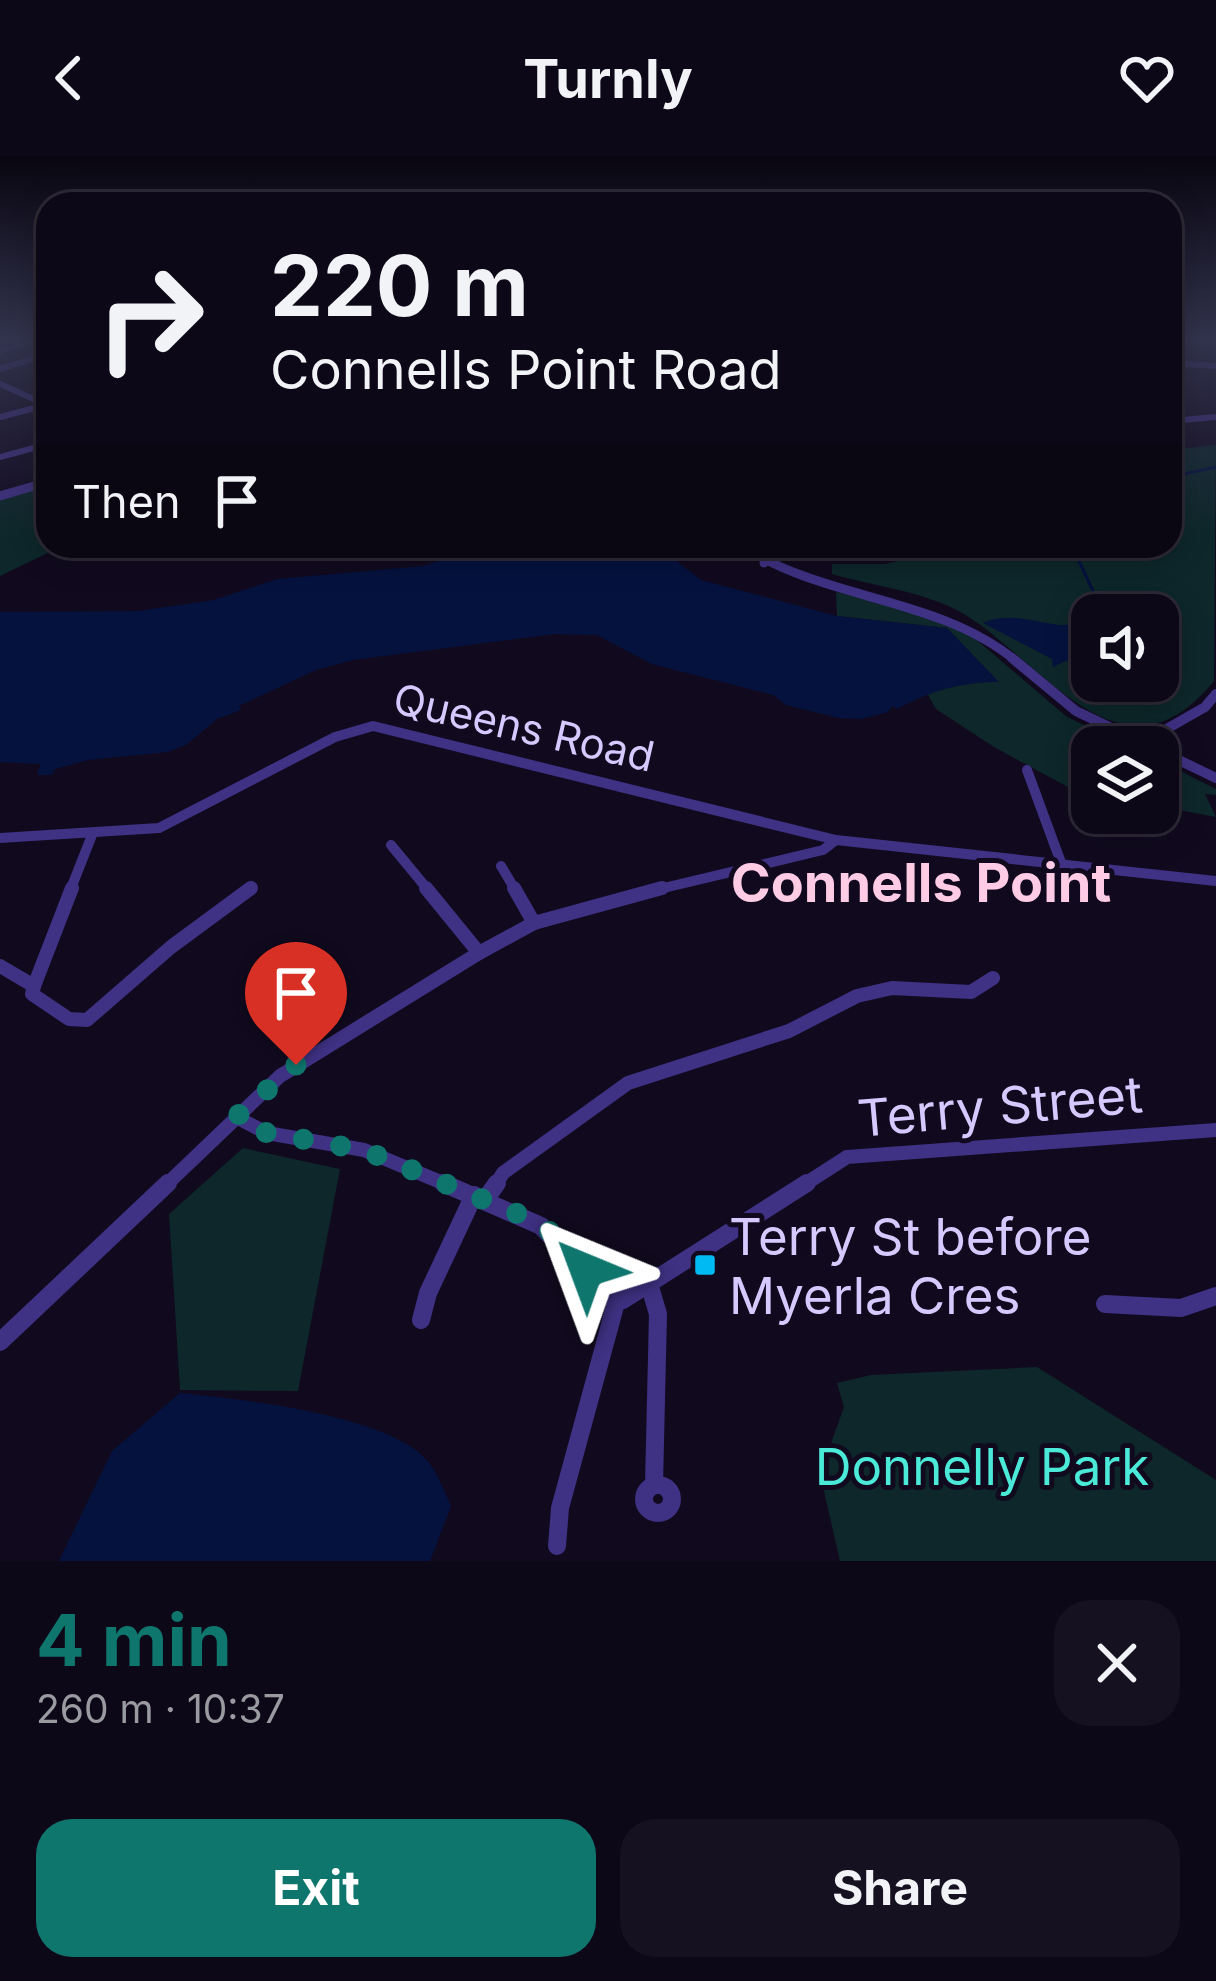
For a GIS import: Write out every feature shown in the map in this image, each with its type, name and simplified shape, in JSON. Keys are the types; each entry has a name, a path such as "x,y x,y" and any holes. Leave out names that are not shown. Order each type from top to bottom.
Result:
{"street":[{"path":"0,417 36,408"},
{"path":"1182,421 1216,417"},
{"path":"0,457 36,447"},
{"path":"0,496 36,486"},
{"path":"758,558 952,621 1001,649 1076,711 1107,726"},
{"path":"764,563 769,558"},
{"path":"1178,726 1216,694"},
{"name":"Queens Road","path":"0,838 92,836 159,828 335,736 374,726 836,840 1216,881"},
{"path":"1179,761 1216,778"},
{"path":"1027,770 1063,868"},
{"path":"92,836 34,986 37,999 61,1016 87,1020 171,947 251,888"},
{"path":"0,1340 287,1070 479,953 535,923 733,869 823,850 836,840"},
{"path":"392,845 479,953"},
{"path":"501,866 535,923"},
{"path":"0,966 34,986"},
{"path":"421,1320 428,1293 479,1198 503,1173 628,1083 789,1031 857,996 892,988 971,992 992,978"},
{"path":"236,1117 267,1133 364,1150 549,1231 617,1299 560,1508 557,1546"},
{"name":"Terry Street","path":"617,1299 630,1299 650,1287 848,1156 1216,1130"},
{"path":"650,1287 658,1314 654,1484"},
{"path":"1105,1304 1181,1308 1216,1296"}],"green space":[{"path":"1216,445 1214,681 1180,713 1148,725 1116,722 1077,702 1179,702 1179,594 1071,594 1071,698 950,606 832,574 832,564 885,564 912,558 1182,558 1182,449"},
{"path":"36,488 37,558 0,576 0,498"},
{"path":"836,592 919,612 971,635 1067,717 1086,726 1071,726 1071,789 936,709 927,693 964,682 998,682 947,628 837,616"},
{"path":"1179,770 1216,789 1216,795 1205,794 1216,817 1179,810"},
{"path":"243,1148 340,1169 298,1391 180,1390 169,1214"},
{"name":"Donnelly Park","path":"1037,1367 1216,1480 1216,1561 840,1561 820,1474 844,1407 837,1383 871,1375"}],"shaded area":[{"path":"446,558 673,558 701,580 837,616 947,628 999,682 946,689 861,719 839,718 786,705 773,695 652,664 597,635 555,634 353,660 316,670 239,706 241,710 217,719 186,745 168,752 88,760 55,769 52,775 37,775 41,764 0,762 0,612 138,611 214,600 277,579 424,566"},
{"path":"1008,618 1069,624 1071,659 1053,667 1052,659 983,623"},
{"path":"180,1393 314,1412 384,1433 411,1447 430,1464 451,1506 430,1561 59,1561 112,1451"}],"waterway":[{"path":"1182,474 1216,467"},
{"path":"1078,558 1094,593"}],"place":[{"name":"Terry St before Myerla Cres","path":"705,1265"}],"district":[{"name":"Connells Point","path":"921,882"}],"route":[{"path":"296,1065 236,1117 267,1133 364,1150 528,1218 549,1231 586,1270"}]}
